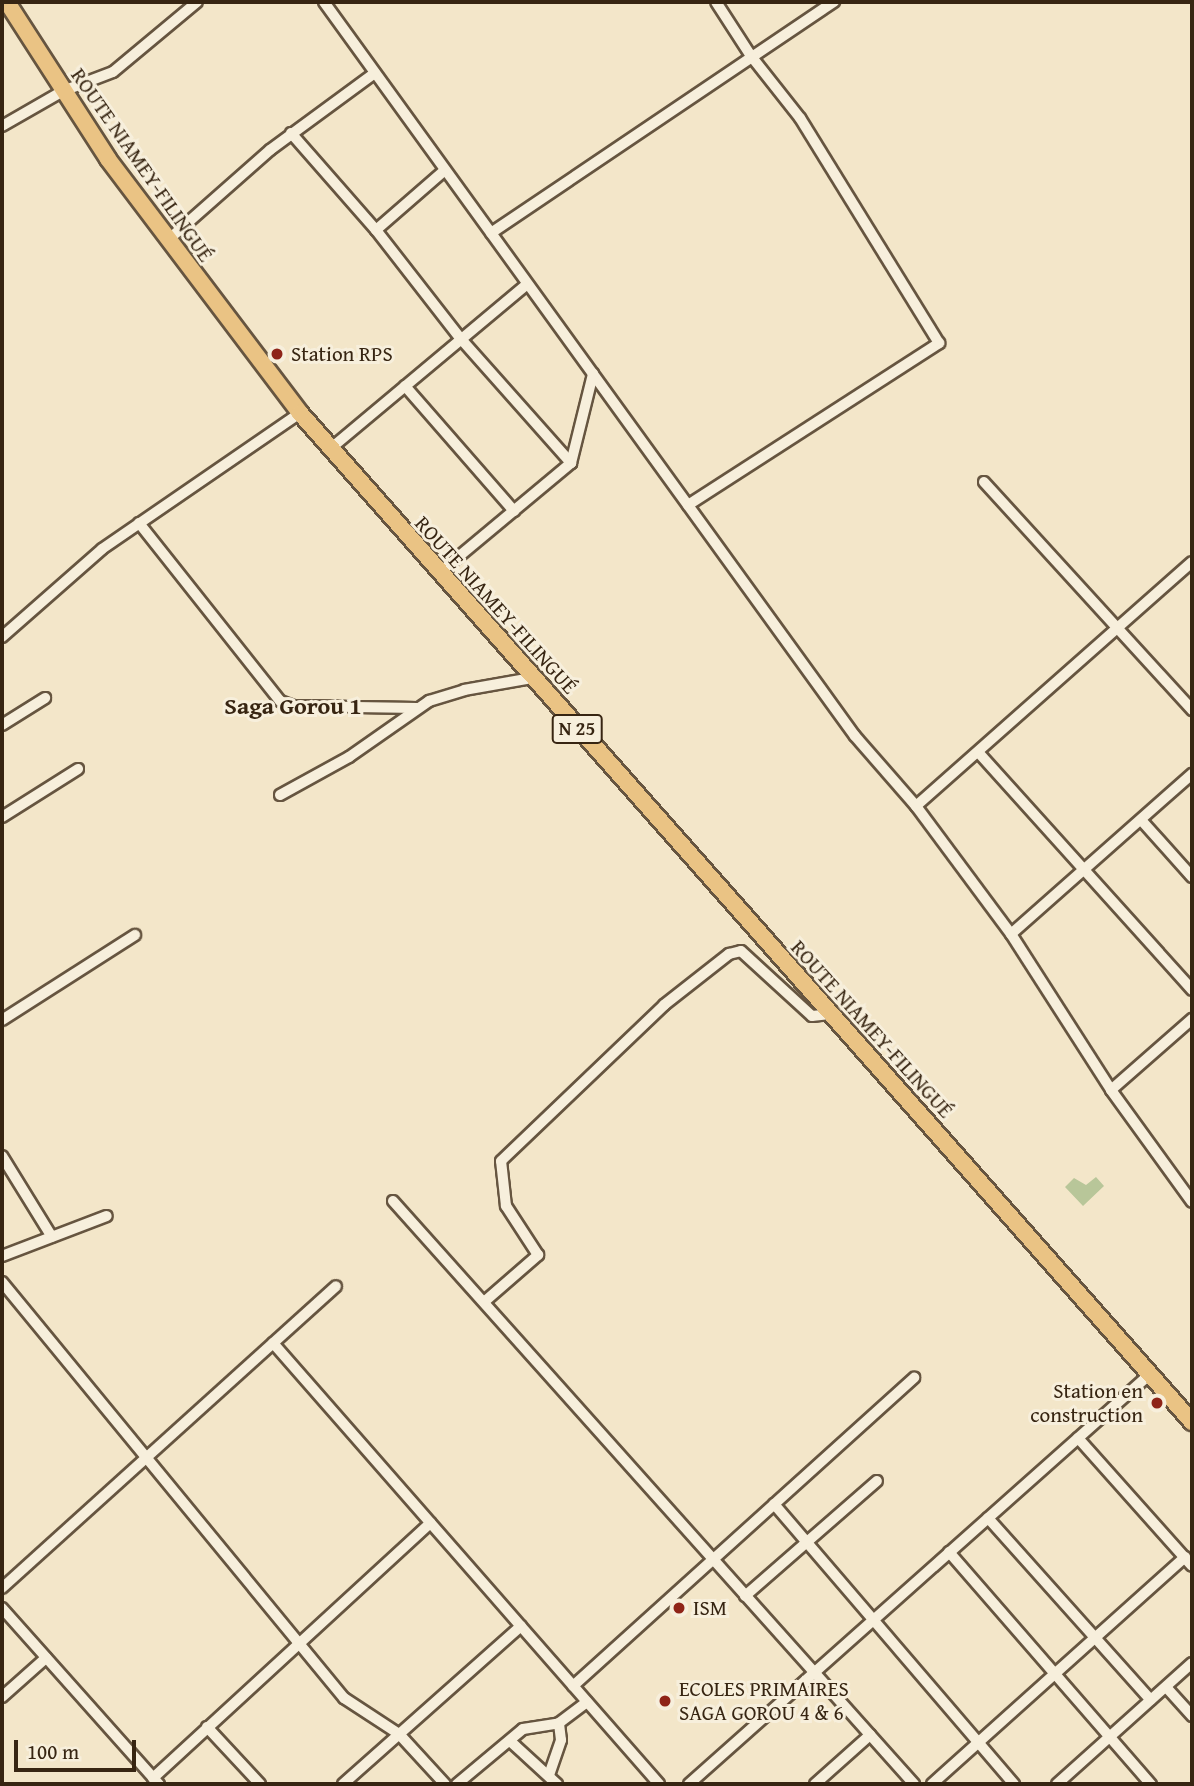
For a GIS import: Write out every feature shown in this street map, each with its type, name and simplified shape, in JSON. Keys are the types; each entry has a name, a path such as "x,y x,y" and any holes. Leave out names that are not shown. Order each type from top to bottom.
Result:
{"main road":[{"name":"ROUTE NIAMEY-FILINGUÉ","path":"7,2 63,91 168,240 299,413 1192,1422"}],"street":[{"path":"2,126 63,91 113,72 197,2"},
{"path":"324,2 855,736 916,806 1010,934 1111,1090 1192,1202"},
{"path":"688,505 939,343 800,118 751,56 716,2"},
{"path":"491,233 834,2"},
{"path":"168,240 292,133 375,73"},
{"path":"292,133 376,230 461,339 571,463"},
{"path":"376,230 445,170"},
{"path":"330,449 527,284"},
{"path":"439,573 571,463 593,374"},
{"path":"405,386 514,511"},
{"path":"2,637 102,549 299,413"},
{"path":"984,482 1192,710"},
{"path":"139,523 280,701 293,706 417,708"},
{"path":"916,806 1192,562"},
{"path":"280,795 349,757 417,708 464,690 532,678"},
{"path":"2,725 45,698"},
{"path":"978,752 1192,990"},
{"path":"2,817 78,769"},
{"path":"1010,934 1142,821 1192,774"},
{"path":"1142,821 1192,877"},
{"path":"2,1020 135,935"},
{"path":"484,1302 538,1255 506,1206 501,1161 664,1005 729,954 741,951 803,1010 812,1016 830,1014"},
{"path":"1111,1090 1192,1019"},
{"path":"2,1156 52,1237"},
{"path":"393,1200 914,1784"},
{"path":"2,1256 107,1216"},
{"path":"2,1282 344,1698 399,1734 445,1784"},
{"path":"2,1588 336,1286"},
{"path":"273,1343 659,1784"},
{"path":"689,1784 1150,1374"},
{"path":"573,1686 914,1378"},
{"path":"932,1784 1095,1638 1189,1561 1078,1438"},
{"path":"746,1596 877,1481"},
{"path":"774,1504 1014,1784"},
{"path":"988,1518 1151,1700"},
{"path":"2,1608 156,1781 207,1727 430,1523"},
{"path":"949,1552 1151,1784"},
{"path":"344,1784 521,1626"},
{"path":"2,1697 46,1658"},
{"path":"1057,1784 1192,1664"},
{"path":"1166,1687 1192,1716"},
{"path":"457,1784 523,1730 559,1723 587,1702"},
{"path":"549,1776 561,1740 559,1723"},
{"path":"207,1727 260,1784"},
{"path":"815,1784 870,1735"},
{"path":"510,1741 557,1784"}],"green space":[{"path":"1096,1177 1104,1186 1083,1206 1065,1187 1074,1178 1086,1185"}],"place":[{"name":"Station RPS","path":"277,354"},
{"name":"Station en construction","path":"1157,1403"},
{"name":"ISM","path":"679,1608"},
{"name":"ECOLES PRIMAIRES SAGA GOROU 4 & 6","path":"665,1701"}],"district":[{"name":"Saga Gorou 1","path":"293,706"}]}
